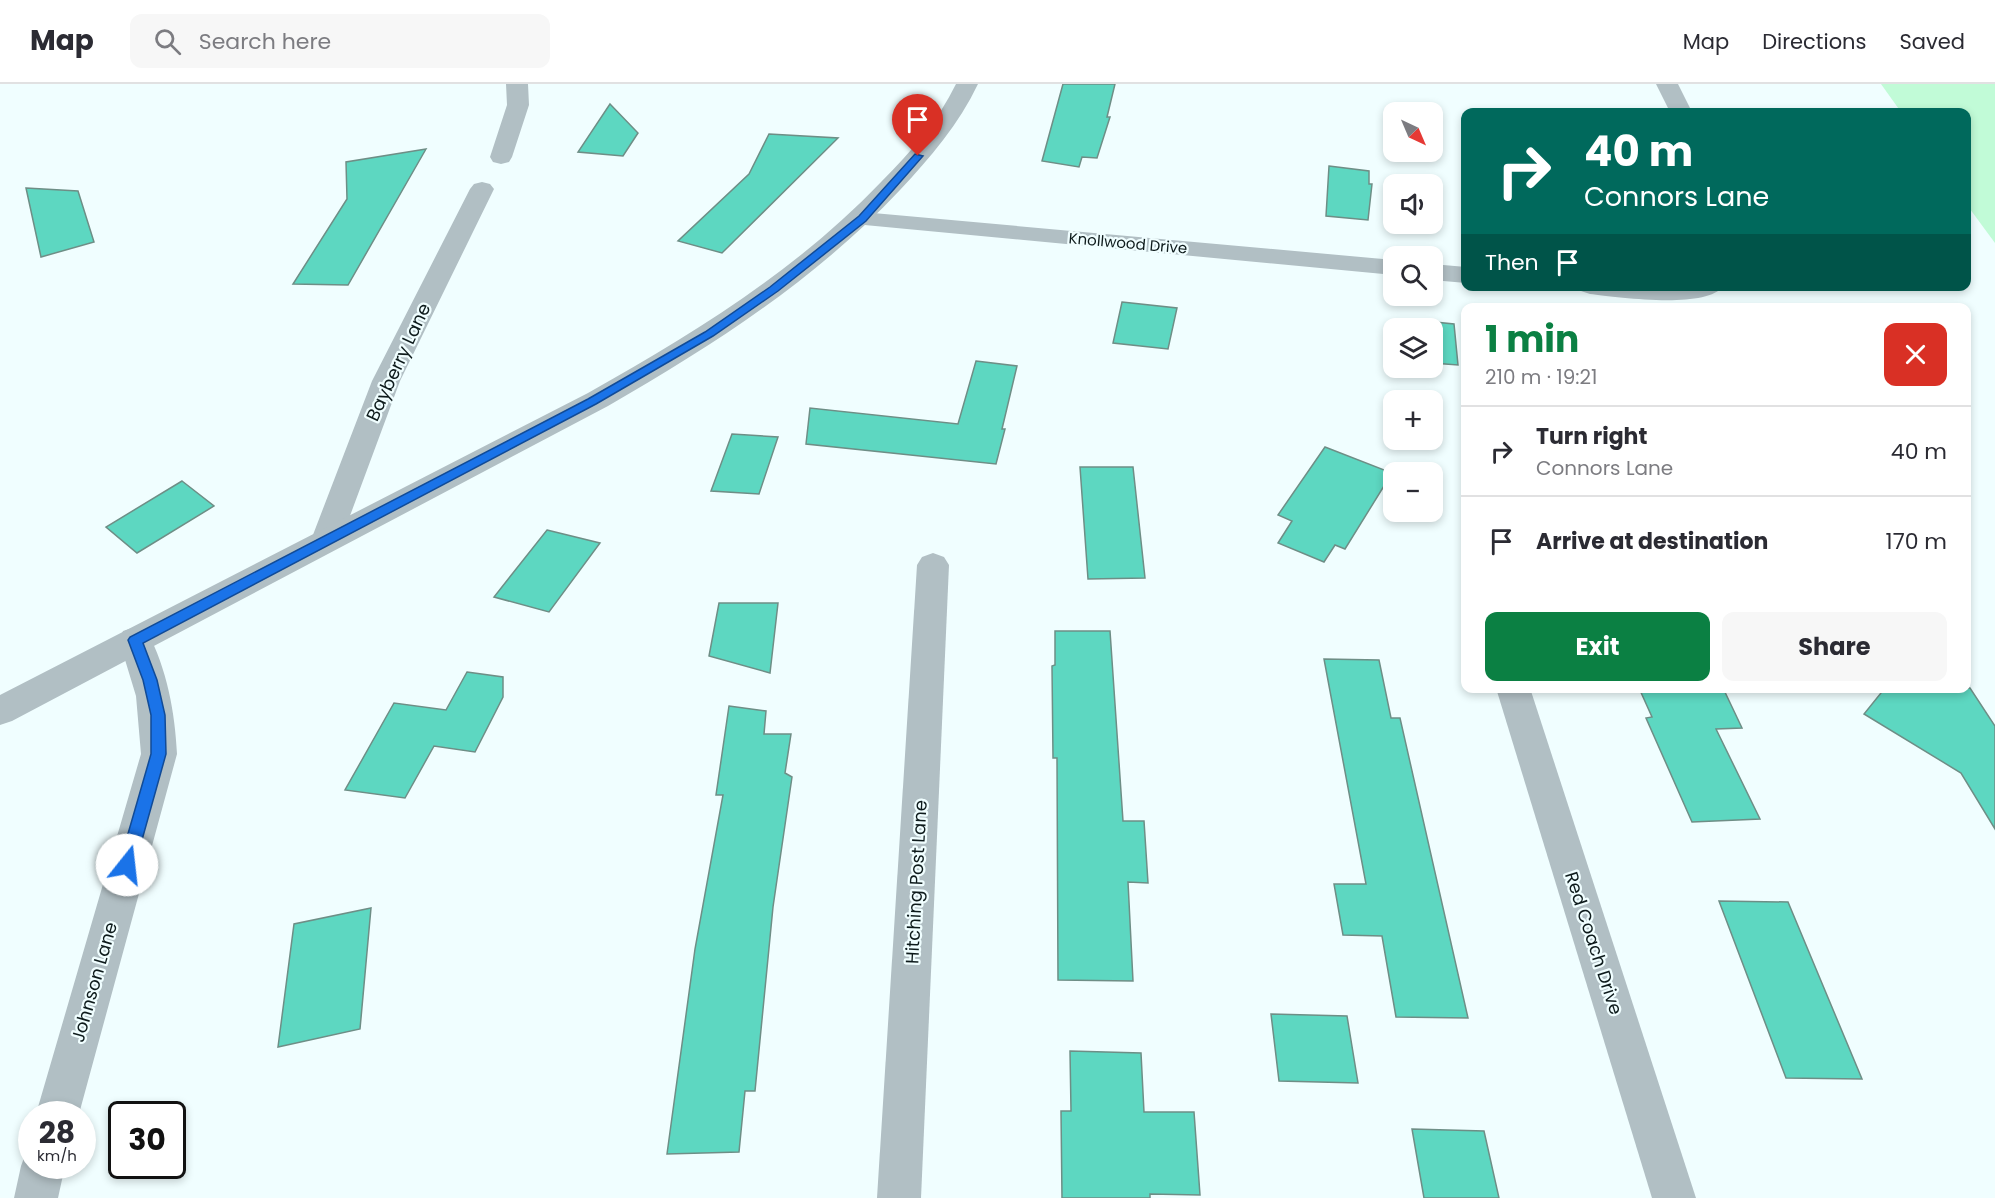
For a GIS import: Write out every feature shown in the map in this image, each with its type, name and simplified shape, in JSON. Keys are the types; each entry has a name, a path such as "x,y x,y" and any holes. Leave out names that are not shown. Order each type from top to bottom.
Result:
{"street":[{"path":"501,157 518,105 517,84"},
{"path":"0,711 592,401 672,357 743,312 862,219 930,142 967,84"},
{"path":"1667,84 1679,108"},
{"name":"Bayberry Lane","path":"326,540 386,381 482,189"},
{"name":"Knollwood Drive","path":"862,219 1383,267"},
{"path":"1443,273 1461,275"},
{"path":"1638,291 1697,291"},
{"name":"Hitching Post Lane","path":"899,1198 933,565"},
{"name":"Johnson Lane","path":"61,1101 159,754 156,707 150,680 135,640"},
{"name":"Red Coach Drive","path":"1515,693 1674,1198"},
{"path":"36,1198 40,1179"}],"green space":[{"path":"1881,84 1995,84 1995,243 1971,210 1971,108 1898,108"}],"building":[{"path":"1063,84 1115,84 1107,117 1110,117 1097,158 1082,157 1079,167 1042,161"},
{"path":"610,104 638,133 623,156 578,152"},
{"path":"769,134 838,138 722,253 678,241 749,174"},
{"path":"426,149 348,285 293,284 347,199 346,162"},
{"path":"1329,166 1369,171 1369,184 1372,184 1368,220 1326,216"},
{"path":"26,188 78,191 94,242 41,257"},
{"path":"1122,302 1177,308 1168,349 1113,343"},
{"path":"1443,323 1454,324 1458,365 1443,364"},
{"path":"976,361 1017,366 996,464 806,444 810,408 958,424"},
{"path":"732,434 778,437 759,494 711,491"},
{"path":"1325,447 1383,470 1383,488 1345,549 1335,545 1324,562 1278,543 1292,521 1278,515"},
{"path":"1080,467 1133,467 1145,578 1088,579"},
{"path":"182,481 214,506 137,553 106,527"},
{"path":"547,530 600,543 549,612 494,597"},
{"path":"719,603 778,603 770,673 709,656"},
{"path":"1055,631 1110,631 1123,821 1144,821 1148,883 1128,882 1133,981 1058,980 1057,758 1053,758 1052,666 1055,665"},
{"path":"1324,659 1379,660 1391,718 1400,718 1468,1018 1396,1017 1382,936 1343,935 1334,884 1366,884"},
{"path":"467,672 503,677 503,697 475,752 434,746 405,798 345,790 394,703 446,710"},
{"path":"1971,690 1995,726 1995,829 1961,773 1864,714 1881,693 1971,693"},
{"path":"1641,693 1725,693 1742,728 1716,729 1760,819 1692,822 1646,718 1652,717"},
{"path":"729,706 766,711 764,734 791,734 785,773 792,777 773,907 755,1091 745,1091 739,1152 667,1154 695,949 723,795 716,795"},
{"path":"1719,901 1788,902 1862,1079 1786,1078"},
{"path":"371,908 360,1029 278,1047 294,924"},
{"path":"1271,1014 1347,1016 1358,1083 1279,1081"},
{"path":"1070,1051 1141,1053 1144,1112 1194,1112 1200,1195 1150,1194 1150,1198 1062,1198 1061,1111 1071,1111"},
{"path":"1412,1129 1484,1131 1499,1198 1424,1198"}],"route":[{"path":"127,865 159,754 158,715 150,680 135,640 672,357 743,312 862,219 918,156"}]}
